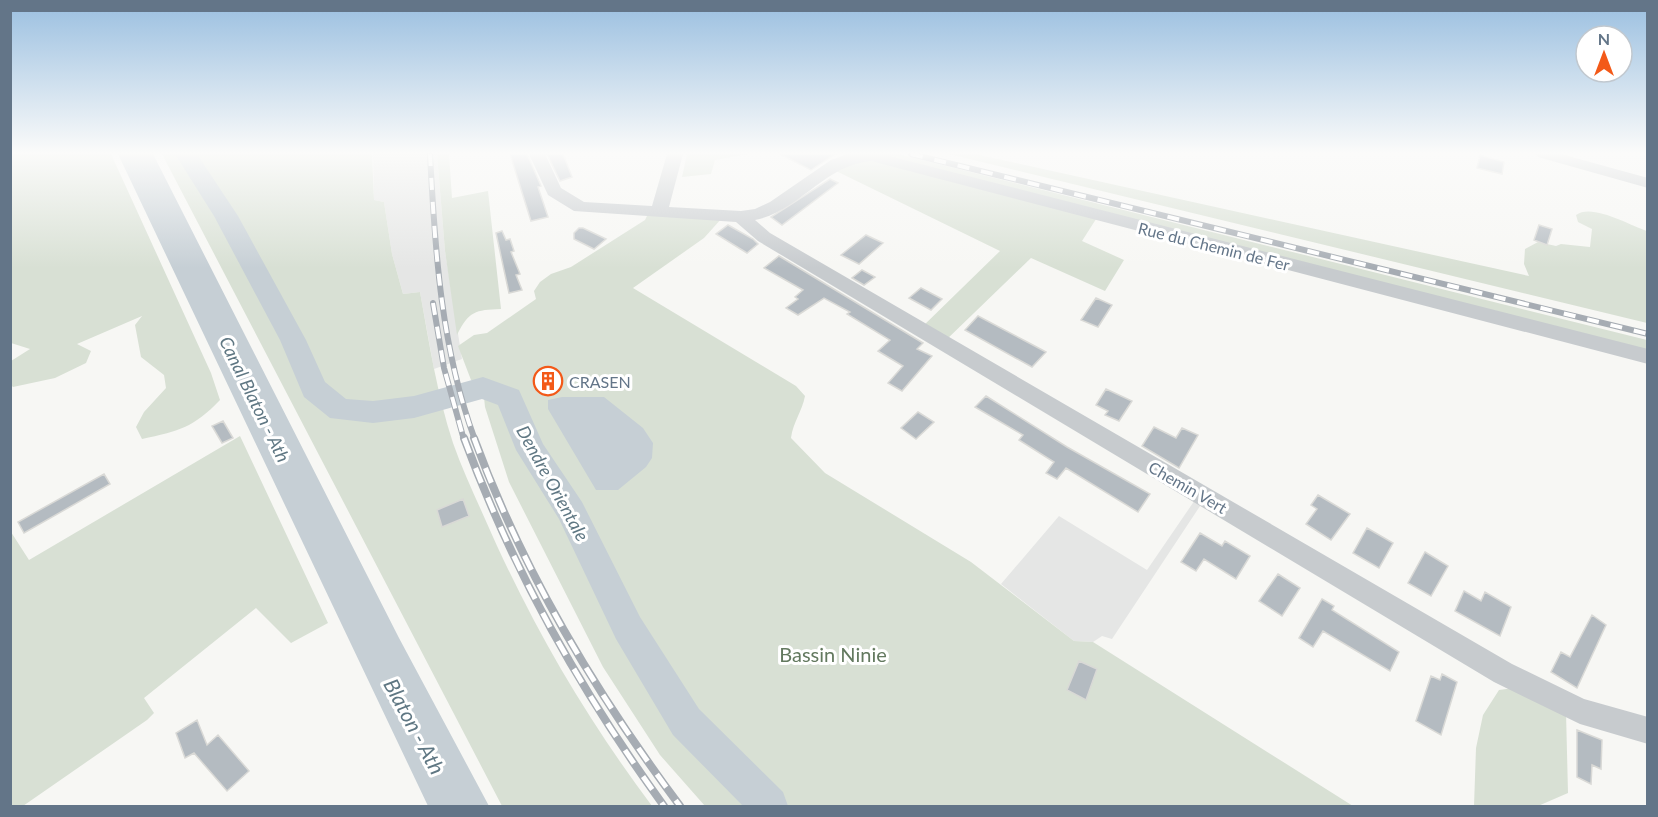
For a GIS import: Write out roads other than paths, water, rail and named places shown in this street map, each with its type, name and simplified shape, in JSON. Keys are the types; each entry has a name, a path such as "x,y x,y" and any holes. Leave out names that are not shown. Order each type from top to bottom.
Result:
{"street":[{"name":"Rue du Chemin de Fer","path":"556,192 572,204 588,209 741,217 766,213 796,192"},
{"path":"660,213 665,192"},
{"name":"Rue du Chemin de Fer","path":"1010,192 1647,357"},
{"name":"Chemin Vert","path":"741,217 764,237 1503,673 1580,711 1647,731"}],"water":[{"path":"136,192 172,192 399,638 489,806 428,806"},
{"path":"562,397 604,397 643,428 653,443 652,458 646,467 618,490 596,490 548,409 548,400"}],"waterway":[{"name":"Dendre Orientale","path":"211,192 226,216 293,340 314,389 340,410 373,412 414,407 483,388 509,398 531,450 571,511 628,628 686,722 769,806"}],"railway":[{"path":"432,192 437,263 447,335 454,370 475,440"},
{"path":"1067,192 1648,334"},
{"path":"433,303 444,368 464,440"},
{"path":"464,438 505,536 551,629 604,719 664,806"},
{"path":"474,438 515,536 564,630 590,675 680,806"}],"place":[{"name":"CRASEN","path":"548,381"}],"water label":[{"name":"Canal Blaton - Ath","path":"255,399"},
{"name":"Blaton - Ath","path":"415,726"}],"park label":[{"name":"Bassin Ninie","path":"833,654"}]}
